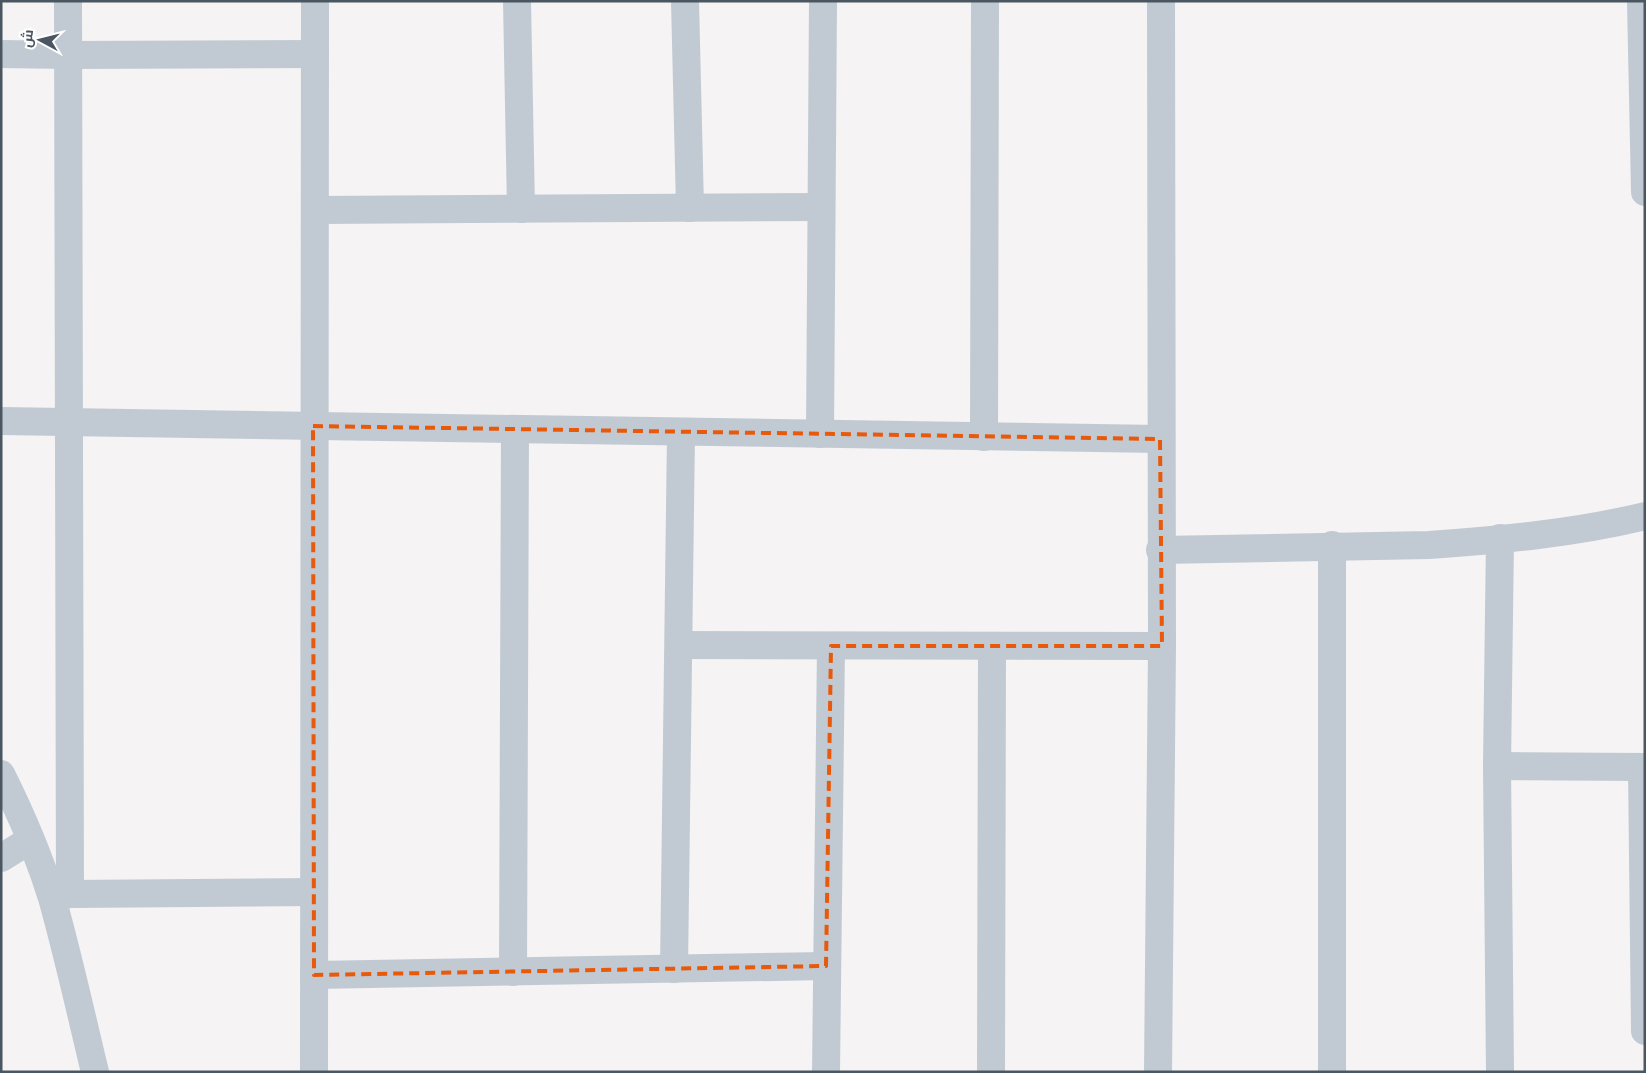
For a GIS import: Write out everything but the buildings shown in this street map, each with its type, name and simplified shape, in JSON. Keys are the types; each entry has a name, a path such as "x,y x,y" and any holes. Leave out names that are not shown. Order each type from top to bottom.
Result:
{"street":[{"path":"68,1 69,422 60,895 74,983 95,1072"},
{"path":"314,1072 315,1"},
{"path":"518,1 520,209"},
{"path":"685,1 690,208"},
{"path":"820,434 823,1"},
{"path":"984,437 985,1"},
{"path":"1158,1072 1162,646 1160,550 1161,1"},
{"path":"1642,1 1645,192"},
{"path":"1,54 68,56 315,54"},
{"path":"316,210 822,207"},
{"path":"1,421 1160,439"},
{"path":"513,972 515,429"},
{"path":"674,968 681,432"},
{"path":"1160,550 1332,545 1429,545 1595,526 1645,516"},
{"path":"1500,538 1497,766 1500,1072"},
{"path":"1332,545 1332,1072"},
{"path":"679,645 1162,646"},
{"path":"826,1072 831,646"},
{"path":"991,1072 992,646"},
{"path":"1497,766 1643,767 1645,1032"},
{"path":"1,774 30,840 60,895"},
{"path":"1,858 30,840"},
{"path":"60,895 314,892"},
{"path":"314,975 826,966"}],"highlighted area":[{"path":"313,426 1160,439 1162,646 831,646 826,966 314,975"}]}
